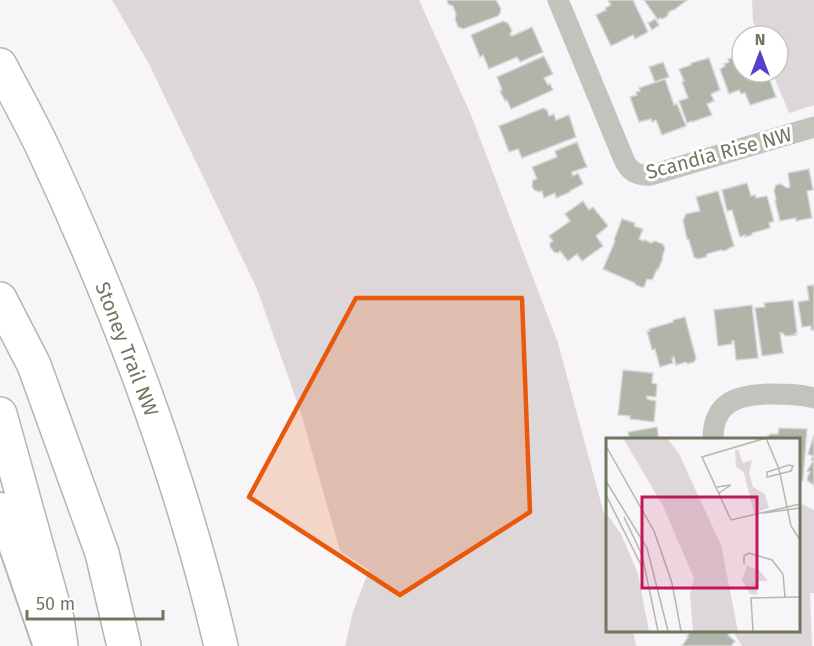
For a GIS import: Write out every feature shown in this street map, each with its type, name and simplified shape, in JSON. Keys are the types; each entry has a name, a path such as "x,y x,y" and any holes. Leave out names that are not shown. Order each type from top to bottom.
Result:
{"highway":[{"name":"Stoney Trail NW","path":"0,65 41,144 86,243 137,372 170,465 221,646"},
{"path":"0,299 34,365 102,553 124,646"},
{"path":"0,414 57,619 61,646"}],"street":[{"name":"Scandia Rise NW","path":"558,0 625,162 641,176 814,128"},
{"path":"712,438 717,416 732,400 757,394 812,395"},
{"path":"0,507 48,646"}],"highlighted area":[{"path":"356,298 522,298 530,512 400,595 249,497"}],"shaded area":[{"path":"112,0 419,0 471,115 558,343 606,521 606,631 633,631 636,646 345,646 353,612 369,570 340,551 301,413 257,289 148,62"},
{"path":"752,0 814,0 814,105 789,113 777,84 790,84 790,24 754,24"},
{"path":"799,504 802,504 814,510 814,593 810,593 812,646 742,646 733,631 799,631"}],"building":[{"path":"447,0 496,0 501,9 498,16 463,29 458,27 453,6 448,4"},
{"path":"608,0 633,0 648,32 635,39 633,35 611,46 596,15 611,5"},
{"path":"644,0 687,0 663,19 658,20"},
{"path":"655,19 659,25 652,30 648,23"},
{"path":"503,21 508,23 512,36 532,27 543,52 520,62 517,57 489,69 483,55 480,57 471,35"},
{"path":"544,56 553,74 544,78 553,90 511,109 500,91 502,90 497,77"},
{"path":"709,58 720,90 711,94 714,101 707,104 712,115 687,123 679,101 688,98 679,69"},
{"path":"730,58 730,84 771,84 776,97 750,105 745,93 741,94 739,90 729,94 720,69 729,62"},
{"path":"663,62 669,77 655,82 649,67"},
{"path":"665,79 674,105 677,104 686,126 662,135 656,120 639,122 630,97 637,95 639,88"},
{"path":"543,108 547,110 549,116 554,114 556,120 569,115 576,137 522,158 518,149 509,152 499,126"},
{"path":"577,142 587,167 572,172 573,176 578,173 583,184 556,198 555,193 544,198 542,191 534,190 532,186 533,180 537,179 532,167 557,157 555,151"},
{"path":"809,169 813,190 807,191 812,218 780,221 775,201 776,185 790,187 788,173"},
{"path":"747,183 751,196 755,195 756,198 767,196 774,221 769,223 770,228 740,237 732,210 727,211 722,190"},
{"path":"718,191 734,246 698,259 694,257 687,239 683,220 686,214 700,211 696,197"},
{"path":"583,201 589,210 593,207 608,226 596,236 603,246 582,261 577,254 568,261 560,251 554,252 550,247 553,241 549,236 570,221 565,214"},
{"path":"622,219 635,223 634,226 643,229 639,239 663,244 665,249 658,270 652,280 647,279 644,287 603,269"},
{"path":"814,285 814,330 811,330 811,326 802,327 798,302 809,300 807,286"},
{"path":"793,300 796,335 785,336 780,333 783,353 762,356 755,308 765,307 764,303"},
{"path":"752,305 758,358 736,360 734,341 732,344 718,346 714,310"},
{"path":"685,317 696,358 694,362 676,365 674,357 672,358 673,363 660,367 647,331"},
{"path":"623,370 653,373 652,383 657,384 656,397 647,396 647,399 656,401 654,422 618,415"},
{"path":"657,427 659,438 624,438 629,437 628,432"},
{"path":"779,428 807,429 803,480 799,483 799,438 768,438 771,434 778,434"},
{"path":"814,435 814,485 808,481 810,472 807,471 813,461 811,460 813,456 808,454"},
{"path":"691,631 727,631 730,633 728,635 735,641 731,646 682,646"}]}
